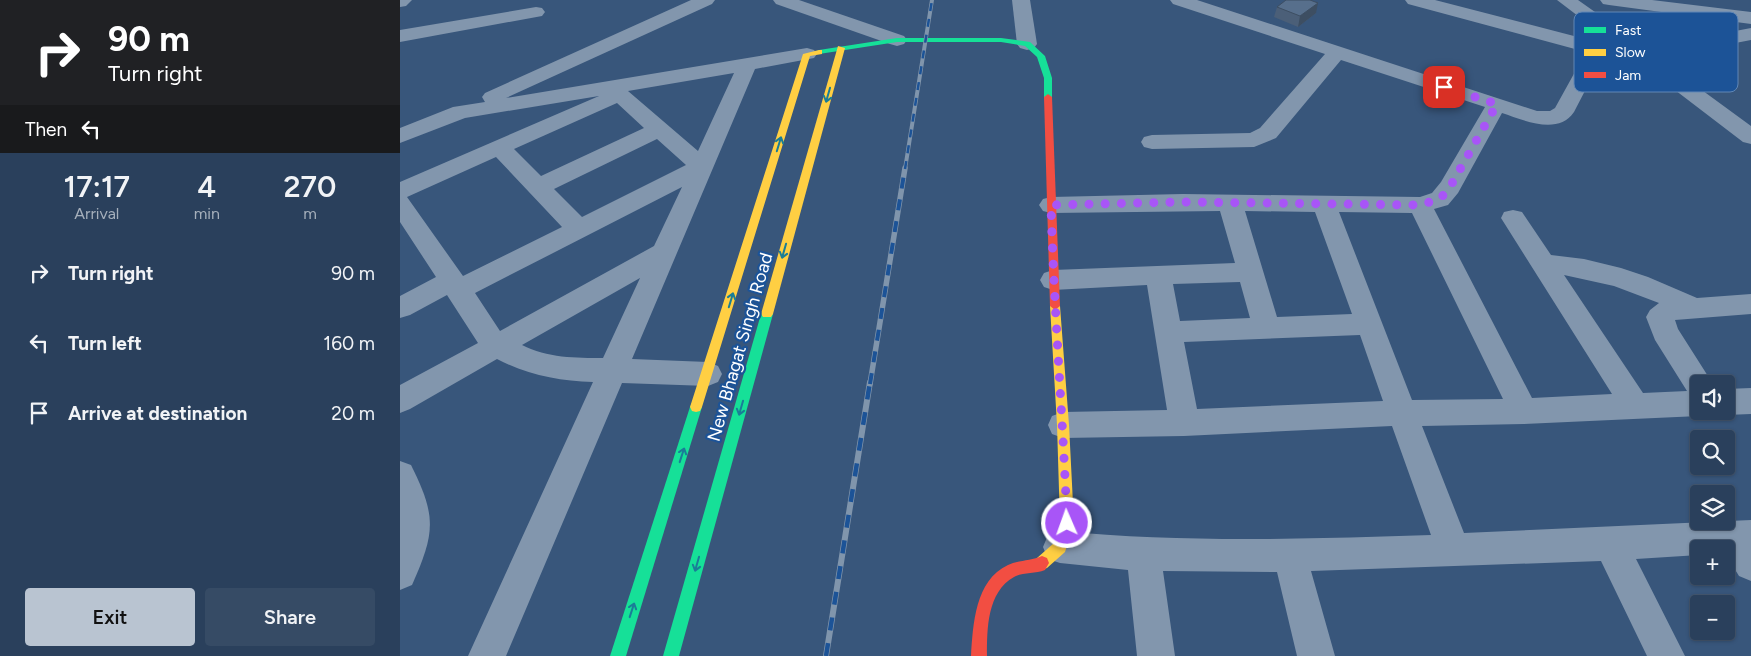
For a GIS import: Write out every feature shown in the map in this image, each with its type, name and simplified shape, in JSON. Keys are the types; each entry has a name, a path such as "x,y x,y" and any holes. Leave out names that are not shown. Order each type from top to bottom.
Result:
{"street":[{"path":"400,136 460,112 706,0"},
{"path":"1021,0 1027,44"},
{"path":"1179,0 1211,4 1337,52 1535,117 1549,119 1558,117 1574,92"},
{"path":"1414,0 1574,43"},
{"path":"1566,0 1583,12"},
{"path":"1609,0 1704,12"},
{"path":"792,1 836,20 897,40"},
{"path":"400,36 536,12"},
{"path":"1738,16 1751,18"},
{"path":"400,123 897,40 1001,40 1027,44 1041,56 1048,78 1053,280 1063,426 1067,523 1060,547 1040,564 1010,571 992,589 980,621 979,656"},
{"name":"New Bhagat Singh Road","path":"671,656 841,48"},
{"path":"1152,142 1254,140 1268,133 1337,52"},
{"name":"New Bhagat Singh Road","path":"618,656 708,374 806,54"},
{"path":"487,656 747,64"},
{"path":"400,190 647,82"},
{"path":"1691,92 1751,137"},
{"path":"619,94 702,167"},
{"path":"1051,205 1230,202 1420,205 1440,199 1450,187 1497,104"},
{"path":"538,187 659,129"},
{"path":"499,147 579,229"},
{"path":"400,308 454,286 579,229 702,167"},
{"path":"1230,202 1267,329"},
{"path":"400,203 495,345 525,360 558,367 708,374"},
{"path":"1324,203 1454,551"},
{"path":"1420,205 1524,411"},
{"path":"1514,218 1635,405"},
{"path":"400,400 495,345 663,253"},
{"path":"1543,264 1575,266 1610,273 1649,286 1694,308"},
{"path":"1053,280 1250,272"},
{"path":"1158,275 1184,423"},
{"path":"1693,375 1665,332 1660,317 1669,310 1751,304"},
{"path":"1167,332 1370,324"},
{"path":"1735,402 1751,401"},
{"path":"1063,426 1184,423 1403,413 1524,411 1690,403"},
{"path":"400,573 408,557 416,519 403,490"},
{"path":"1060,547 1143,554 1290,556 1610,544 1745,546"},
{"path":"1610,544 1666,656"},
{"path":"1143,554 1156,656"},
{"path":"1290,556 1316,656"}],"building":[{"path":"1286,0 1310,0 1318,3 1300,16 1277,7"}],"railway":[{"path":"905,169 932,0"},
{"path":"870,384 905,168"},
{"path":"826,656 870,382"}],"traffic: fast":[{"path":"819,52 897,40 1001,40 1027,44 1041,56 1048,78 1048,97"},
{"path":"671,656 767,314"},
{"path":"618,656 696,407"}],"traffic: slow":[{"path":"767,314 841,48"},
{"path":"696,407 807,54 819,52"},
{"path":"1042,563 1060,547 1067,523 1055,306"}],"traffic: jam":[{"path":"1048,97 1055,306"},
{"path":"979,656 984,610 987,598 993,588 1000,579 1012,570 1042,563"}],"route":[{"path":"1067,523 1063,426 1053,280 1051,205 1183,202 1420,205 1440,199 1450,187 1497,104 1444,87"}]}
